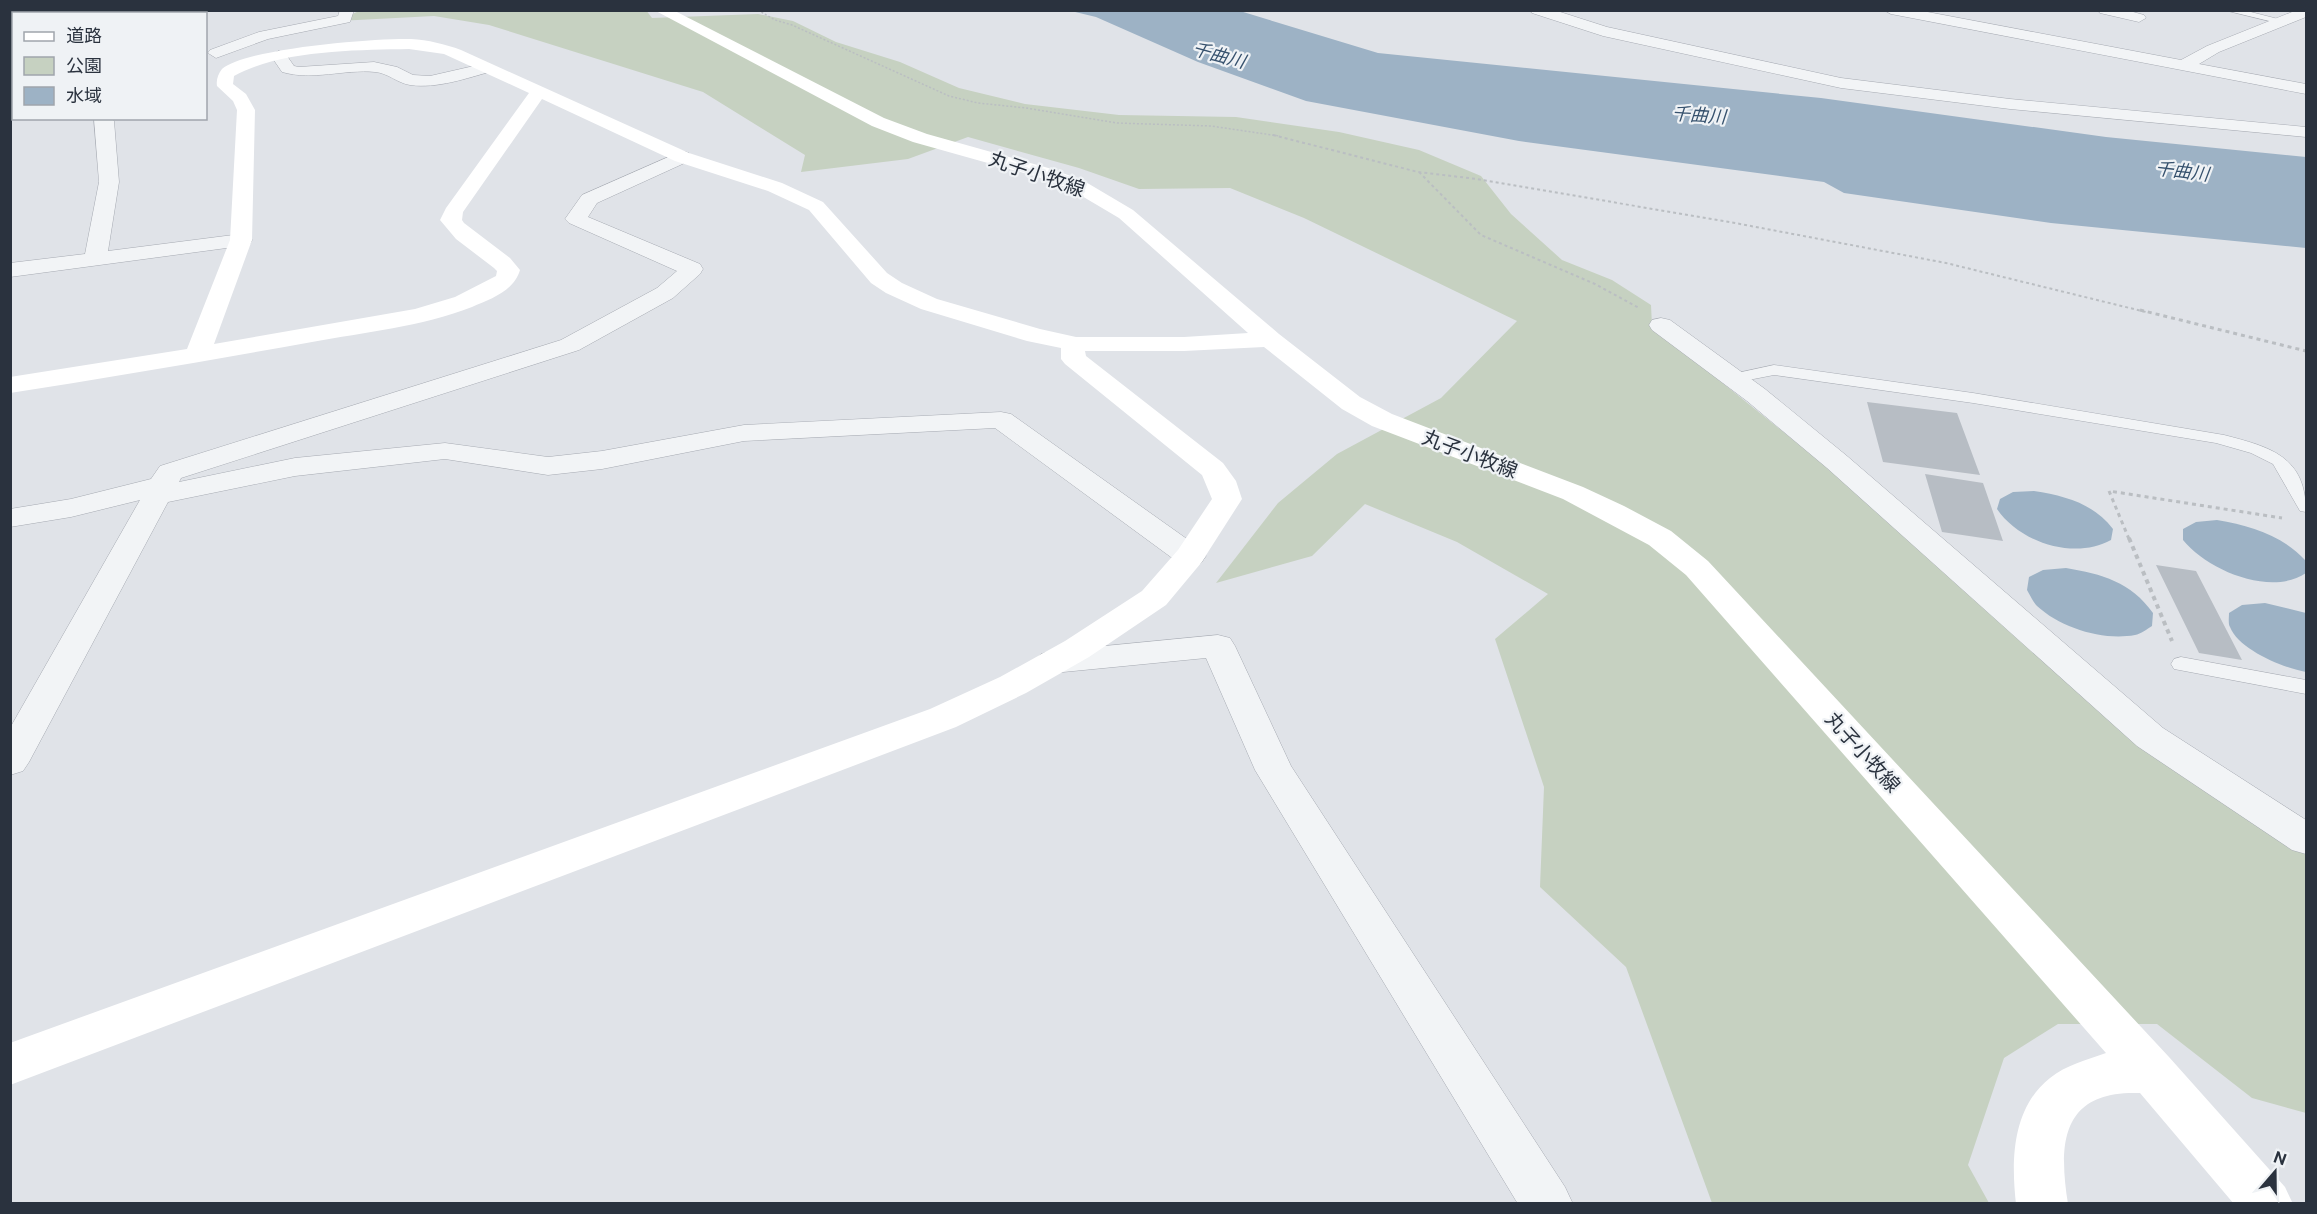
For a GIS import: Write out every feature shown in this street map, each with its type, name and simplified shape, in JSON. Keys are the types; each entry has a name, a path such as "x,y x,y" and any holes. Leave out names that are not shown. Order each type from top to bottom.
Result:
{"street":[{"path":"211,55 264,35 345,20 347,10"},
{"name":"丸子小牧線","path":"661,10 898,130 1077,184 1126,214 1270,339 1351,403 1423,436 1573,493 1660,538 1697,568 2152,1072 2267,1203"},
{"path":"1537,10 1603,31 1841,83 2186,122 2307,132"},
{"path":"1891,10 2307,89"},
{"path":"2105,10 2139,18"},
{"path":"2180,66 2306,12"},
{"path":"1984,29 2013,15"},
{"path":"197,356 241,240 246,110 240,98 225,86 224,80 227,74 279,56 408,44 441,48 682,157 775,187 816,206 879,278 910,297 1036,336 1076,344 1184,344 1270,339"},
{"path":"211,55 242,67"},
{"path":"279,56 288,69 300,72 374,67 391,70 410,80 439,79 487,68"},
{"path":"2189,84 2202,70"},
{"path":"10,385 197,356 428,313 485,294 507,280 509,270 499,258 461,235 451,220 453,212 539,91"},
{"path":"2184,102 2186,122"},
{"path":"95,259 109,182 104,120"},
{"path":"10,762 170,472 570,345 665,293 692,269 576,219 590,199 682,157"},
{"path":"10,270 241,240"},
{"path":"1661,326 1732,378 1837,462 2150,737 2307,839"},
{"path":"10,1064 942,718 1013,685 1154,598 1190,556 1227,499 1221,481 1206,462 1074,359 1072,351 1076,344"},
{"path":"10,518 295,467 446,451 548,466 602,460 744,433 1001,420 1190,556"},
{"path":"1053,662 1218,646 1274,770 1547,1203"},
{"path":"2042,1203 2037,1161 2040,1131 2051,1108 2067,1091 2112,1072 2152,1072"}],"lane":[{"path":"2228,10 2282,21"},
{"path":"1732,378 1774,370 1973,398 2218,438 2257,449 2280,461 2307,507"},
{"path":"2181,664 2307,687"}],"path":[{"path":"758,10 775,21 792,25 911,80 964,99 1117,123 1211,126 1262,132 1418,172 1477,179 1735,223 1946,263 2307,351"},
{"path":"1418,172 1481,235 1595,285 1636,306 1661,326"},
{"path":"2181,664 2109,491 2283,519"}],"green space":[{"path":"361,10 646,10 652,18 758,14 793,21 836,42 900,62 959,88 1025,104 1119,115 1236,117 1339,132 1419,150 1481,176 1511,214 1562,260 1612,280 1651,305 1652,326 1822,463 2138,742 2306,852 2306,1113 2252,1098 2157,1024 2058,1024 2004,1058 1968,1165 1989,1203 1712,1203 1626,967 1540,887 1544,787 1495,639 1548,594 1457,542 1365,504 1312,556 1216,583 1278,503 1337,454 1441,398 1517,321 1304,218 1230,188 1139,189 1079,168 968,137 908,159 801,172 805,155 703,92 489,25 434,16 338,21"}],"water":[{"name":"千曲川","path":"1071,11 1240,11 1378,53 1821,98 2106,137 2306,157 2306,248 2051,223 1844,193 1824,182 1519,141 1306,101 1198,62 1096,17"},
{"path":"2034,491 2067,498 2097,513 2113,529 2111,540 2097,546 2065,548 2049,545 2019,531 1997,509 2000,499 2013,492"},
{"path":"2217,520 2254,529 2287,544 2306,561 2306,573 2292,580 2258,581 2240,577 2207,561 2183,540 2183,529 2196,522"},
{"path":"2066,568 2092,573 2125,587 2144,602 2153,613 2152,626 2135,635 2110,636 2083,631 2047,614 2036,604 2027,590 2029,577 2043,570"},
{"path":"2265,603 2306,613 2306,672 2286,667 2263,657 2243,643 2229,626 2229,613 2242,605"}],"building":[{"path":"1867,402 1957,413 1980,475 1883,462"},
{"path":"1925,474 1983,483 2003,541 1942,532"},
{"path":"2156,565 2196,571 2242,660 2199,653"}]}
